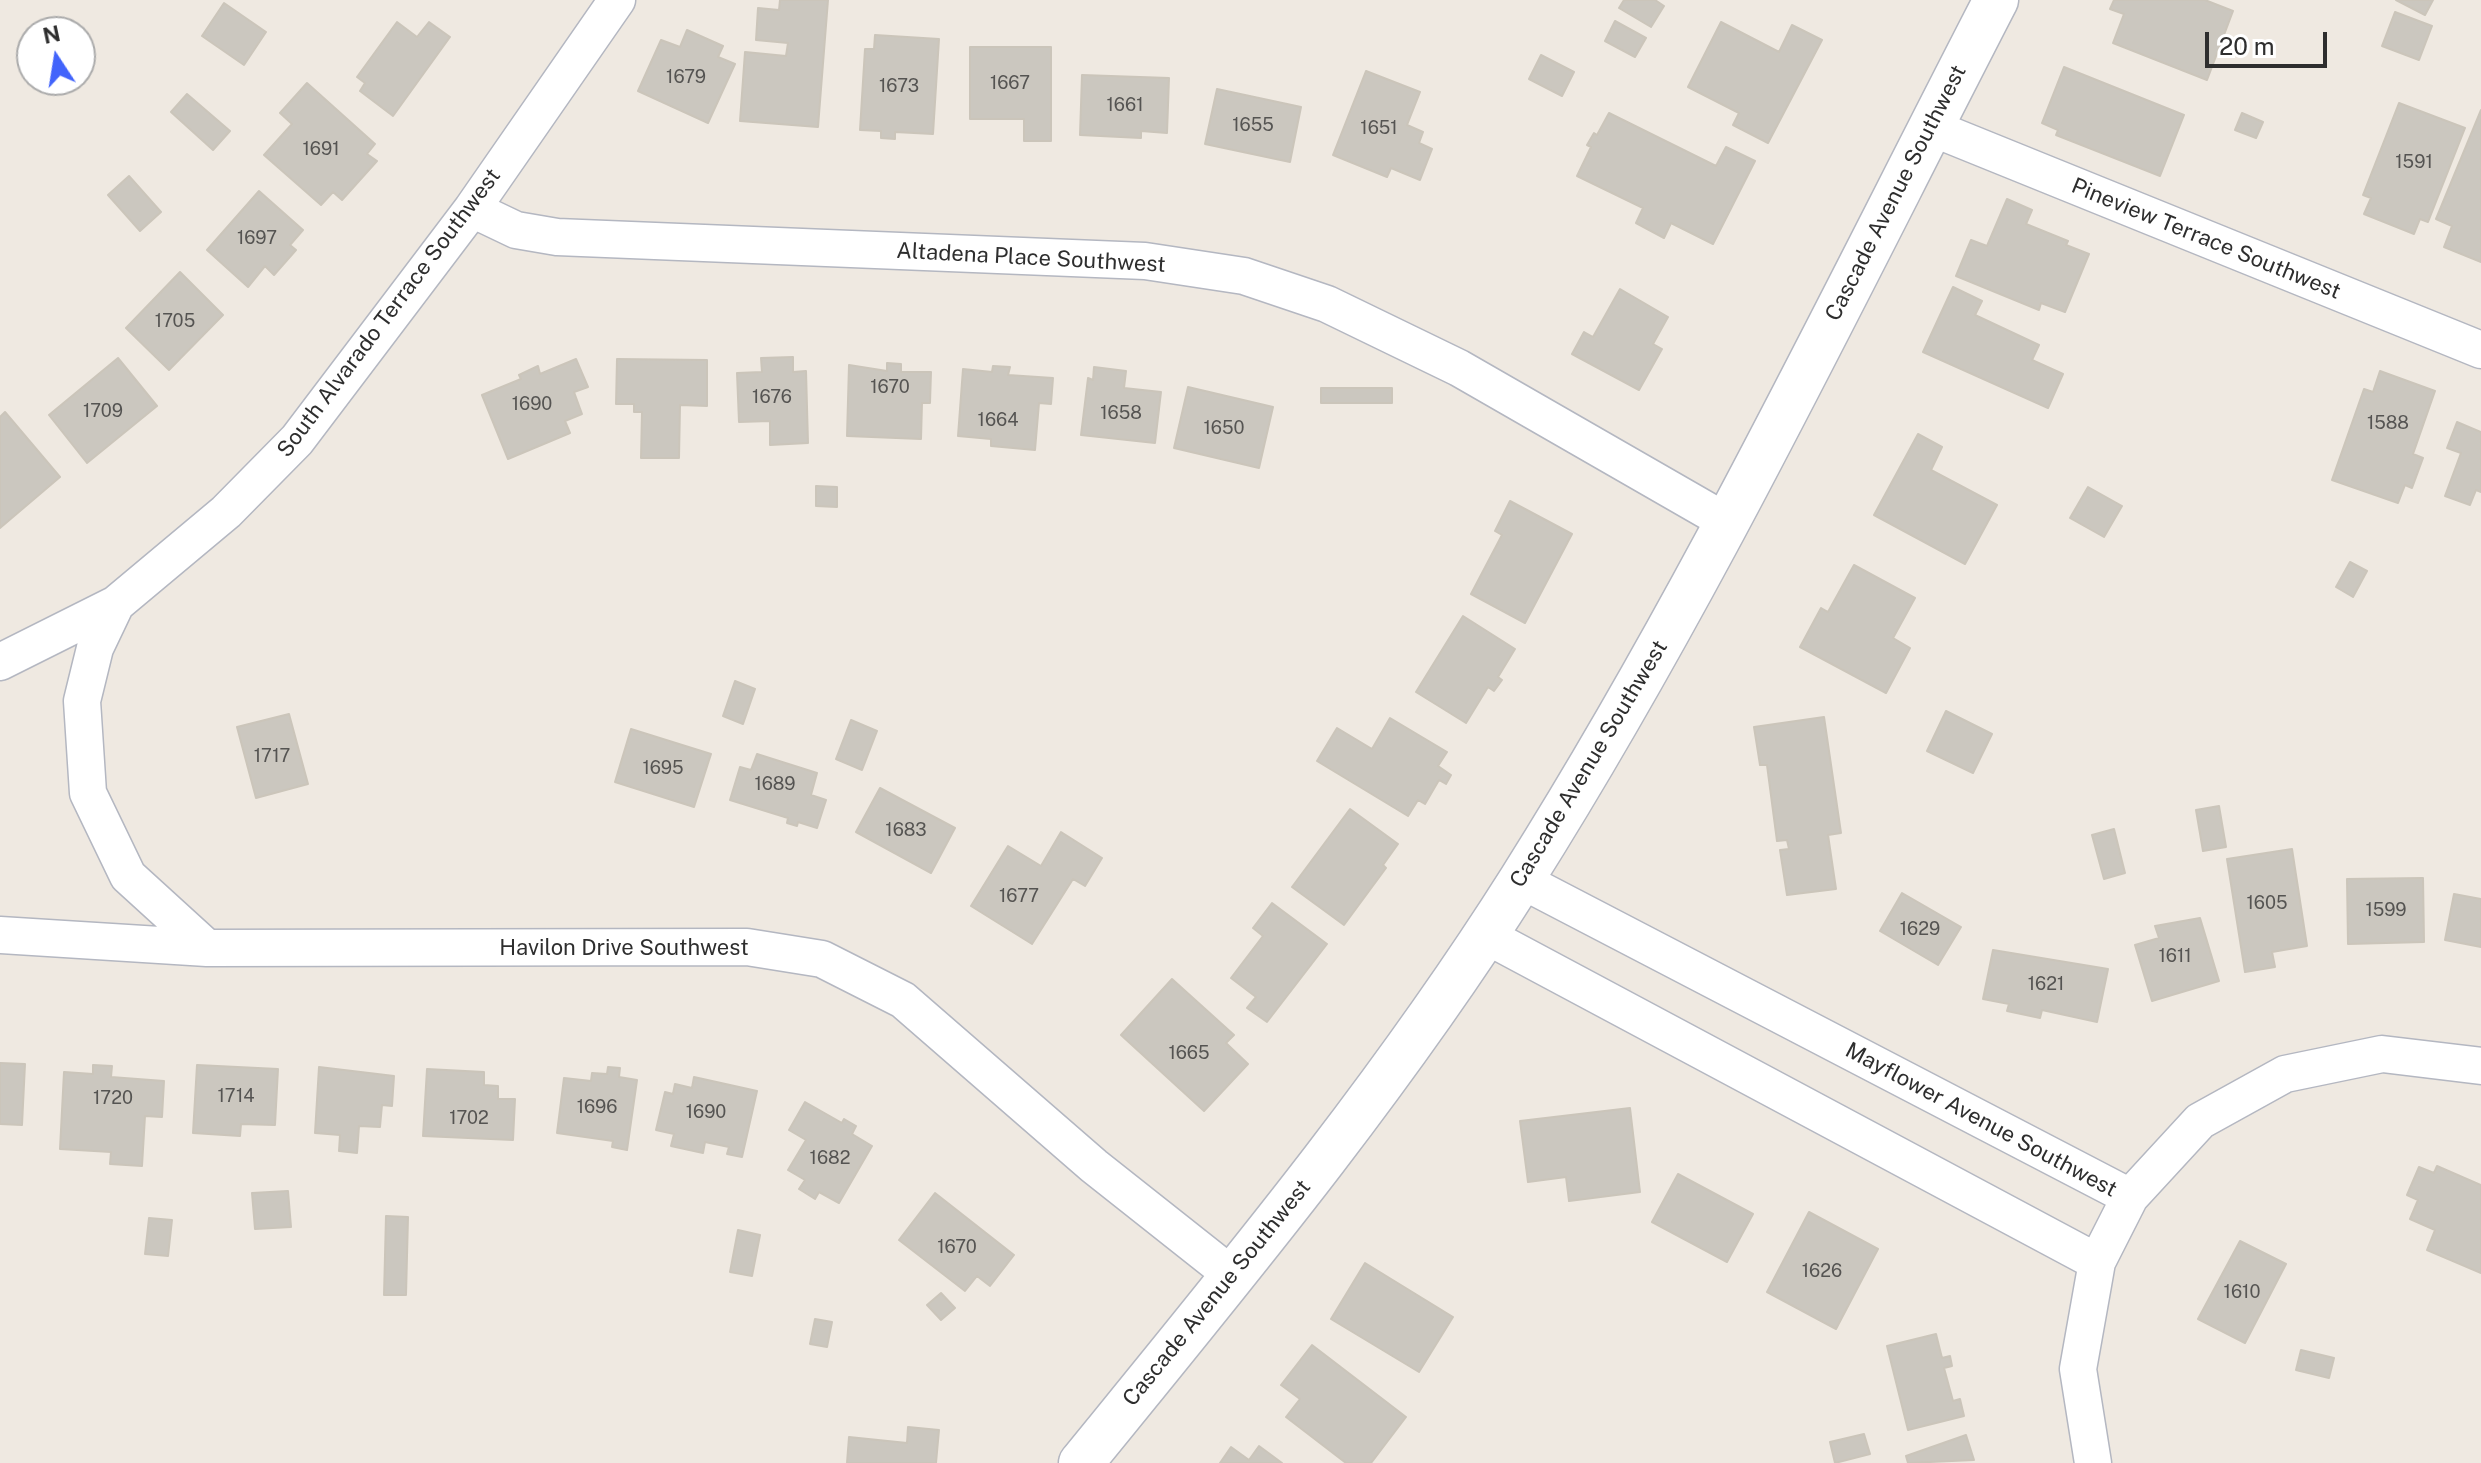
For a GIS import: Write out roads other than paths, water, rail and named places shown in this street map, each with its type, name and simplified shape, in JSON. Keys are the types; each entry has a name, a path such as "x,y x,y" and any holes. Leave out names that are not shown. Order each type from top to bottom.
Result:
{"main road":[{"name":"Cascade Avenue Southwest","path":"1081,1463 1233,1276 1365,1106 1521,880 1628,704 1727,522 1996,0"}],"street":[{"name":"South Alvarado Terrace Southwest","path":"0,662 116,604 226,512 297,440 472,209 617,0"},
{"name":"Pineview Terrace Southwest","path":"1930,127 2481,350"},
{"name":"Altadena Place Southwest","path":"472,209 516,230 557,237 1145,261 1244,276 1327,304 1459,368 1727,522"},
{"path":"116,604 95,648 82,701 88,793 128,876 207,948"},
{"name":"Mayflower Avenue Southwest","path":"1521,880 2130,1197 2200,1121 2285,1074 2382,1054 2481,1066"},
{"name":"Havilon Drive Southwest","path":"0,935 207,948 747,947 822,959 903,1000 1094,1166 1233,1276"},
{"path":"1485,935 2097,1262"},
{"path":"2093,1463 2078,1369 2097,1262 2130,1197"}]}
